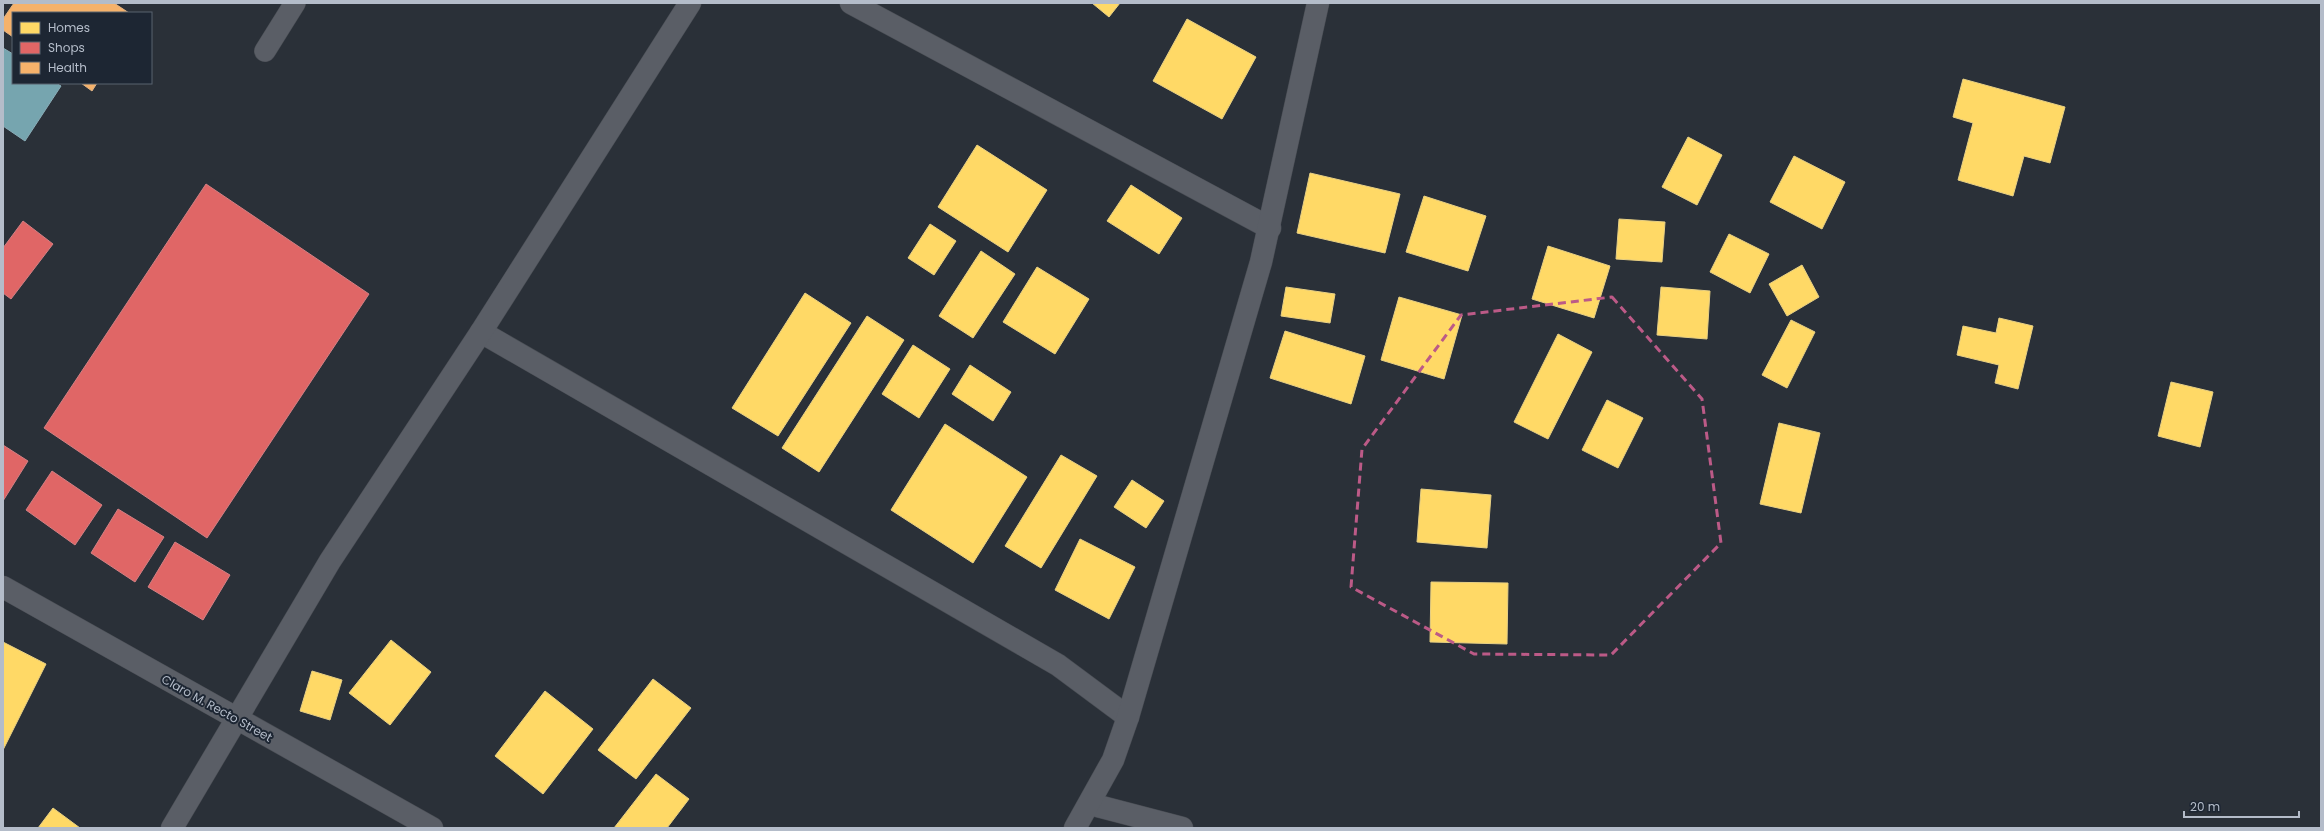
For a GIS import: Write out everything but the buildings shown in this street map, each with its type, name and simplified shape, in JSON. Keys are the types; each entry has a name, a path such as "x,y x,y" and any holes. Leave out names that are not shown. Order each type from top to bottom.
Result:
{"street":[{"path":"172,828 330,561 481,332 690,3"},
{"path":"851,3 1270,228"},
{"path":"1075,828 1090,804 1113,760 1128,717 1270,228 1318,3"},
{"path":"481,332 1058,664 1128,717"},
{"name":"Claro M. Recto Street","path":"3,587 432,828"},
{"path":"1090,804 1182,828"}],"lane":[{"path":"265,51 294,3"}],"highlighted area":[{"path":"1612,297 1702,399 1721,543 1611,655 1474,654 1351,587 1362,449 1461,315"}]}
